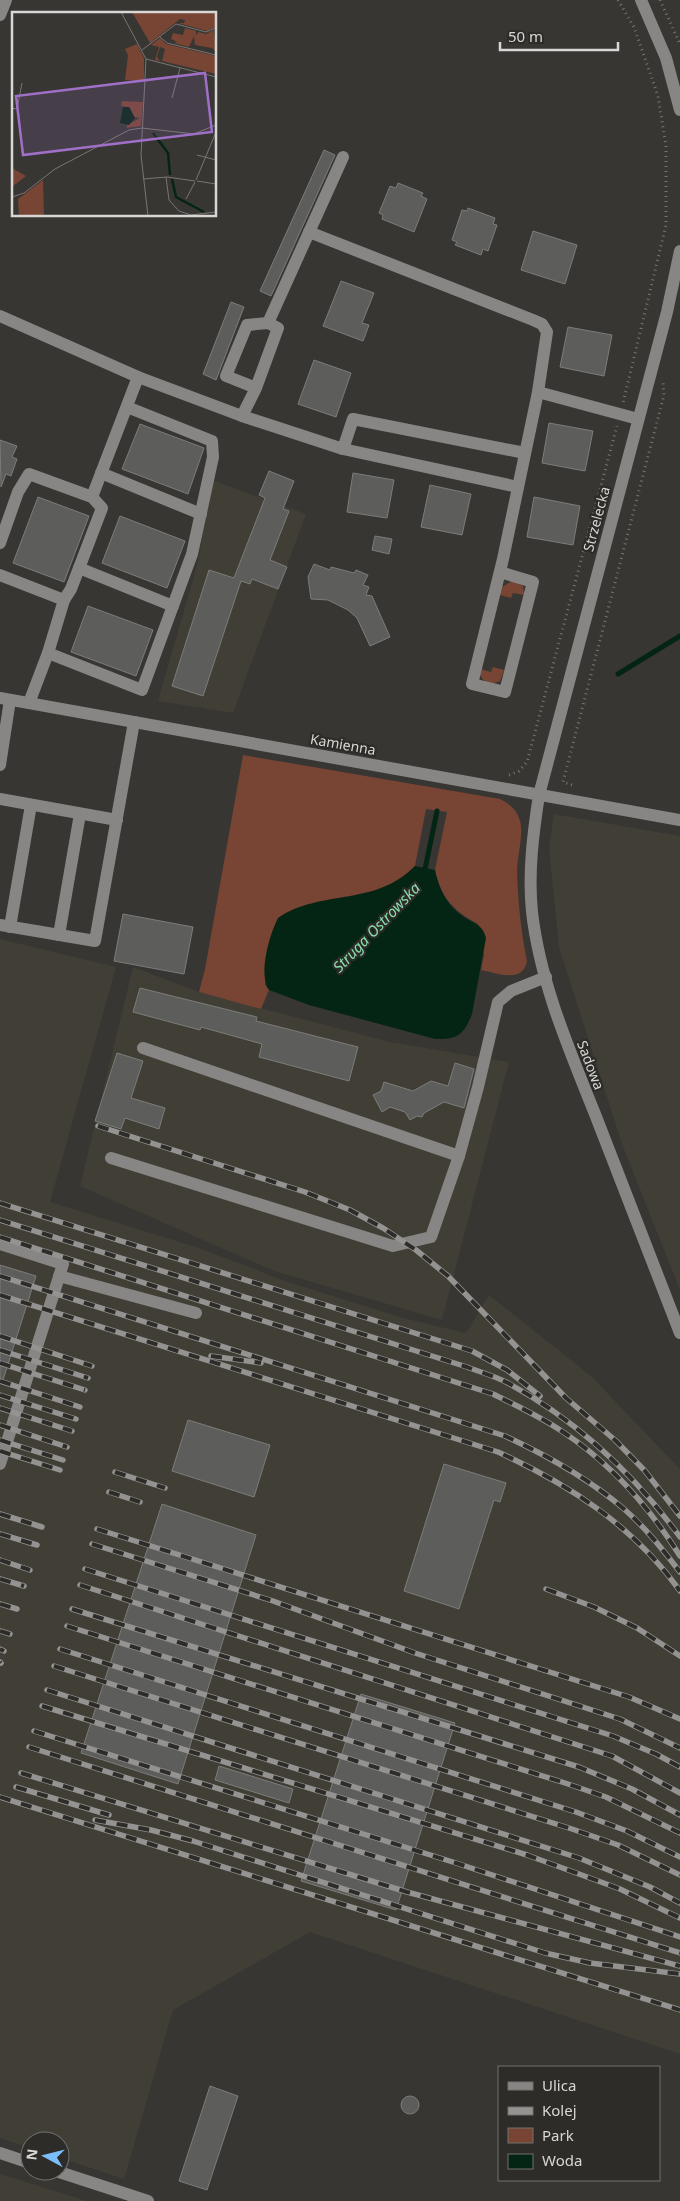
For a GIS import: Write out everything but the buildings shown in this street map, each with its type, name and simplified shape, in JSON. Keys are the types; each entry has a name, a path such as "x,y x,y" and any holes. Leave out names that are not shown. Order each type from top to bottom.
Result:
{"street":[{"path":"0,15 6,0"},
{"path":"640,0 666,58 680,110"},
{"path":"268,323 343,157"},
{"path":"309,232 542,324 547,332 538,392 500,572 472,684 505,692 533,582 500,572"},
{"name":"Strzelecka","path":"539,795 670,297 680,251"},
{"path":"0,316 138,377 242,416 343,449 518,487"},
{"path":"242,416 256,388 278,328 268,323 247,325 226,376 256,388"},
{"path":"92,498 138,377"},
{"path":"538,392 638,419"},
{"path":"48,653 142,690 192,554 214,457 212,440 127,407"},
{"path":"343,449 354,419 524,454"},
{"path":"101,473 201,514"},
{"path":"1,538 18,492 29,474 92,498 102,508 71,589 64,600 48,653 29,703"},
{"path":"79,568 173,606"},
{"path":"0,575 64,600"},
{"path":"0,765 5,699"},
{"name":"Kamienna","path":"5,699 680,820"},
{"path":"31,805 5,926 95,941 134,722"},
{"name":"Sadowa","path":"539,795 532,838 531,877 535,930 546,977 563,1032 680,1333"},
{"path":"0,799 117,820"},
{"path":"59,935 80,814"},
{"path":"110,1158 394,1246 431,1236 459,1156 498,1002 503,995 546,977"},
{"path":"143,1048 459,1156"},
{"path":"0,1244 63,1264 0,1464"},
{"path":"59,1276 196,1313"},
{"path":"0,2154 20,2160"},
{"path":"70,2176 148,2201"}],"path":[{"path":"660,0 680,44"},
{"path":"580,789 563,782 664,395 663,374"}],"shaded area":[{"path":"212,480 306,514 233,713 158,701 198,562"},
{"path":"554,814 680,836 680,1290 622,1144 559,947 549,848"},
{"path":"0,939 116,967 50,1202 199,1248 285,1281 403,1318 466,1333 489,1295 591,1376 680,1469 680,2054 310,1932 173,2010 124,2179 70,2161 70,2131 20,2131 20,2145 0,2138"},
{"path":"133,967 199,992 390,1042 509,1062 442,1320 274,1271 80,1186"},
{"path":"0,2174 87,2201 0,2201"}],"green space":[{"path":"512,581 523,586 524,595 513,593 511,598 500,595 502,587"},
{"path":"493,667 504,670 500,681 492,684 483,679 480,675 480,669 491,672"},
{"path":"243,755 500,799 510,805 517,814 521,826 517,871 520,916 527,961 525,968 515,975 502,975 481,970 484,955 478,924 462,914 449,902 444,896 437,880 435,870 447,812 426,809 415,866 401,879 388,887 357,896 297,908 272,933 265,965 265,985 269,990 261,1009 199,992 205,969"}],"water":[{"path":"415,866 435,870 441,890 448,902 458,913 481,927 485,934 486,938 472,1014 466,1027 459,1035 435,1039 309,1005 269,990 264,975 266,955 278,918 294,909 312,903 365,893 383,887 399,879"}],"waterway":[{"path":"618,674 680,636"},
{"name":"Struga Ostrowska","path":"424,874 437,811"}],"railway":[{"path":"98,1126 305,1192 350,1210 383,1228 416,1250 448,1276 566,1398 616,1441 645,1471 680,1516"},
{"path":"0,1203 472,1351 507,1370 540,1396"},
{"path":"0,1220 467,1367 501,1380 556,1413 602,1450 643,1491 680,1537"},
{"path":"0,1237 493,1394 555,1427 597,1458 613,1472 642,1504 680,1556"},
{"path":"0,1276 505,1436 537,1451 596,1487 632,1516 647,1531 680,1572"},
{"path":"0,1295 498,1452 550,1478 598,1509 642,1546 680,1591"},
{"path":"0,1336 92,1366"},
{"path":"0,1350 88,1378"},
{"path":"211,1356 261,1363"},
{"path":"0,1363 85,1390"},
{"path":"0,1381 80,1407"},
{"path":"0,1395 76,1419"},
{"path":"0,1408 72,1431"},
{"path":"0,1425 67,1447"},
{"path":"0,1440 63,1460"},
{"path":"0,1451 60,1470"},
{"path":"115,1472 165,1488"},
{"path":"109,1492 140,1502"},
{"path":"0,1514 42,1527"},
{"path":"97,1529 629,1697 680,1719"},
{"path":"0,1534 37,1545"},
{"path":"92,1544 273,1601 415,1653 620,1719 680,1748"},
{"path":"0,1560 30,1570"},
{"path":"85,1569 613,1736 656,1754 680,1767"},
{"path":"0,1579 24,1586"},
{"path":"80,1585 612,1756 680,1793"},
{"path":"546,1589 594,1607 637,1628 680,1656"},
{"path":"0,1604 17,1609"},
{"path":"72,1609 579,1767 632,1789 680,1815"},
{"path":"67,1626 565,1783 606,1797 680,1833"},
{"path":"0,1631 10,1634"},
{"path":"0,1649 4,1651"},
{"path":"60,1649 576,1812 627,1831 680,1857"},
{"path":"54,1666 572,1829 618,1845 680,1875"},
{"path":"47,1690 579,1858 650,1887 680,1903"},
{"path":"42,1706 527,1855 620,1889 680,1918"},
{"path":"34,1731 456,1863 680,1937"},
{"path":"29,1747 680,1953"},
{"path":"21,1773 407,1892 680,1966"},
{"path":"16,1787 109,1815"},
{"path":"0,1797 680,2010"},
{"path":"95,1820 151,1830 193,1841 545,1953 590,1963 680,1974"}]}
